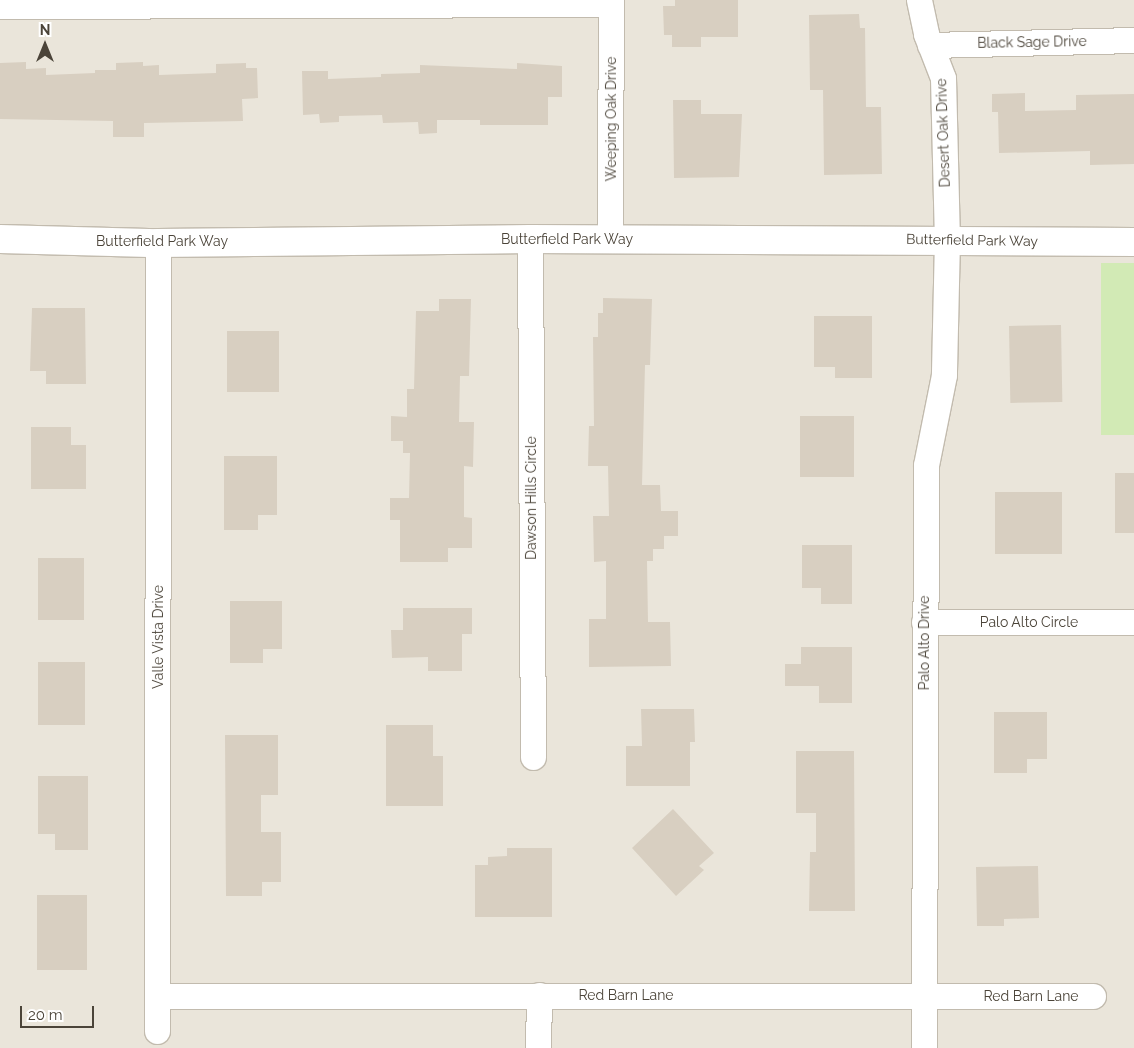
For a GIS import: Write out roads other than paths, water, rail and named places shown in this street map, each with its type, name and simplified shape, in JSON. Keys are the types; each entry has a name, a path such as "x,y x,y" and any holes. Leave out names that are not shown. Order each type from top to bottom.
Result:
{"street":[{"name":"Desert Oak Drive","path":"919,0 930,45 943,78 946,239"},
{"path":"0,6 100,3 612,2"},
{"name":"Weeping Oak Drive","path":"610,239 612,2"},
{"name":"Black Sage Drive","path":"930,45 1134,40"},
{"name":"Butterfield Park Way","path":"0,239 158,243 530,239 946,239 1134,242"},
{"name":"Dawson Hills Circle","path":"530,239 533,757"},
{"name":"Palo Alto Drive","path":"924,1048 926,465 944,375 946,239"},
{"name":"Valle Vista Drive","path":"157,1031 159,996 158,243"},
{"name":"Palo Alto Circle","path":"924,622 1134,622"},
{"path":"538,1048 539,995"},
{"name":"Red Barn Lane","path":"159,996 1094,996"}]}
